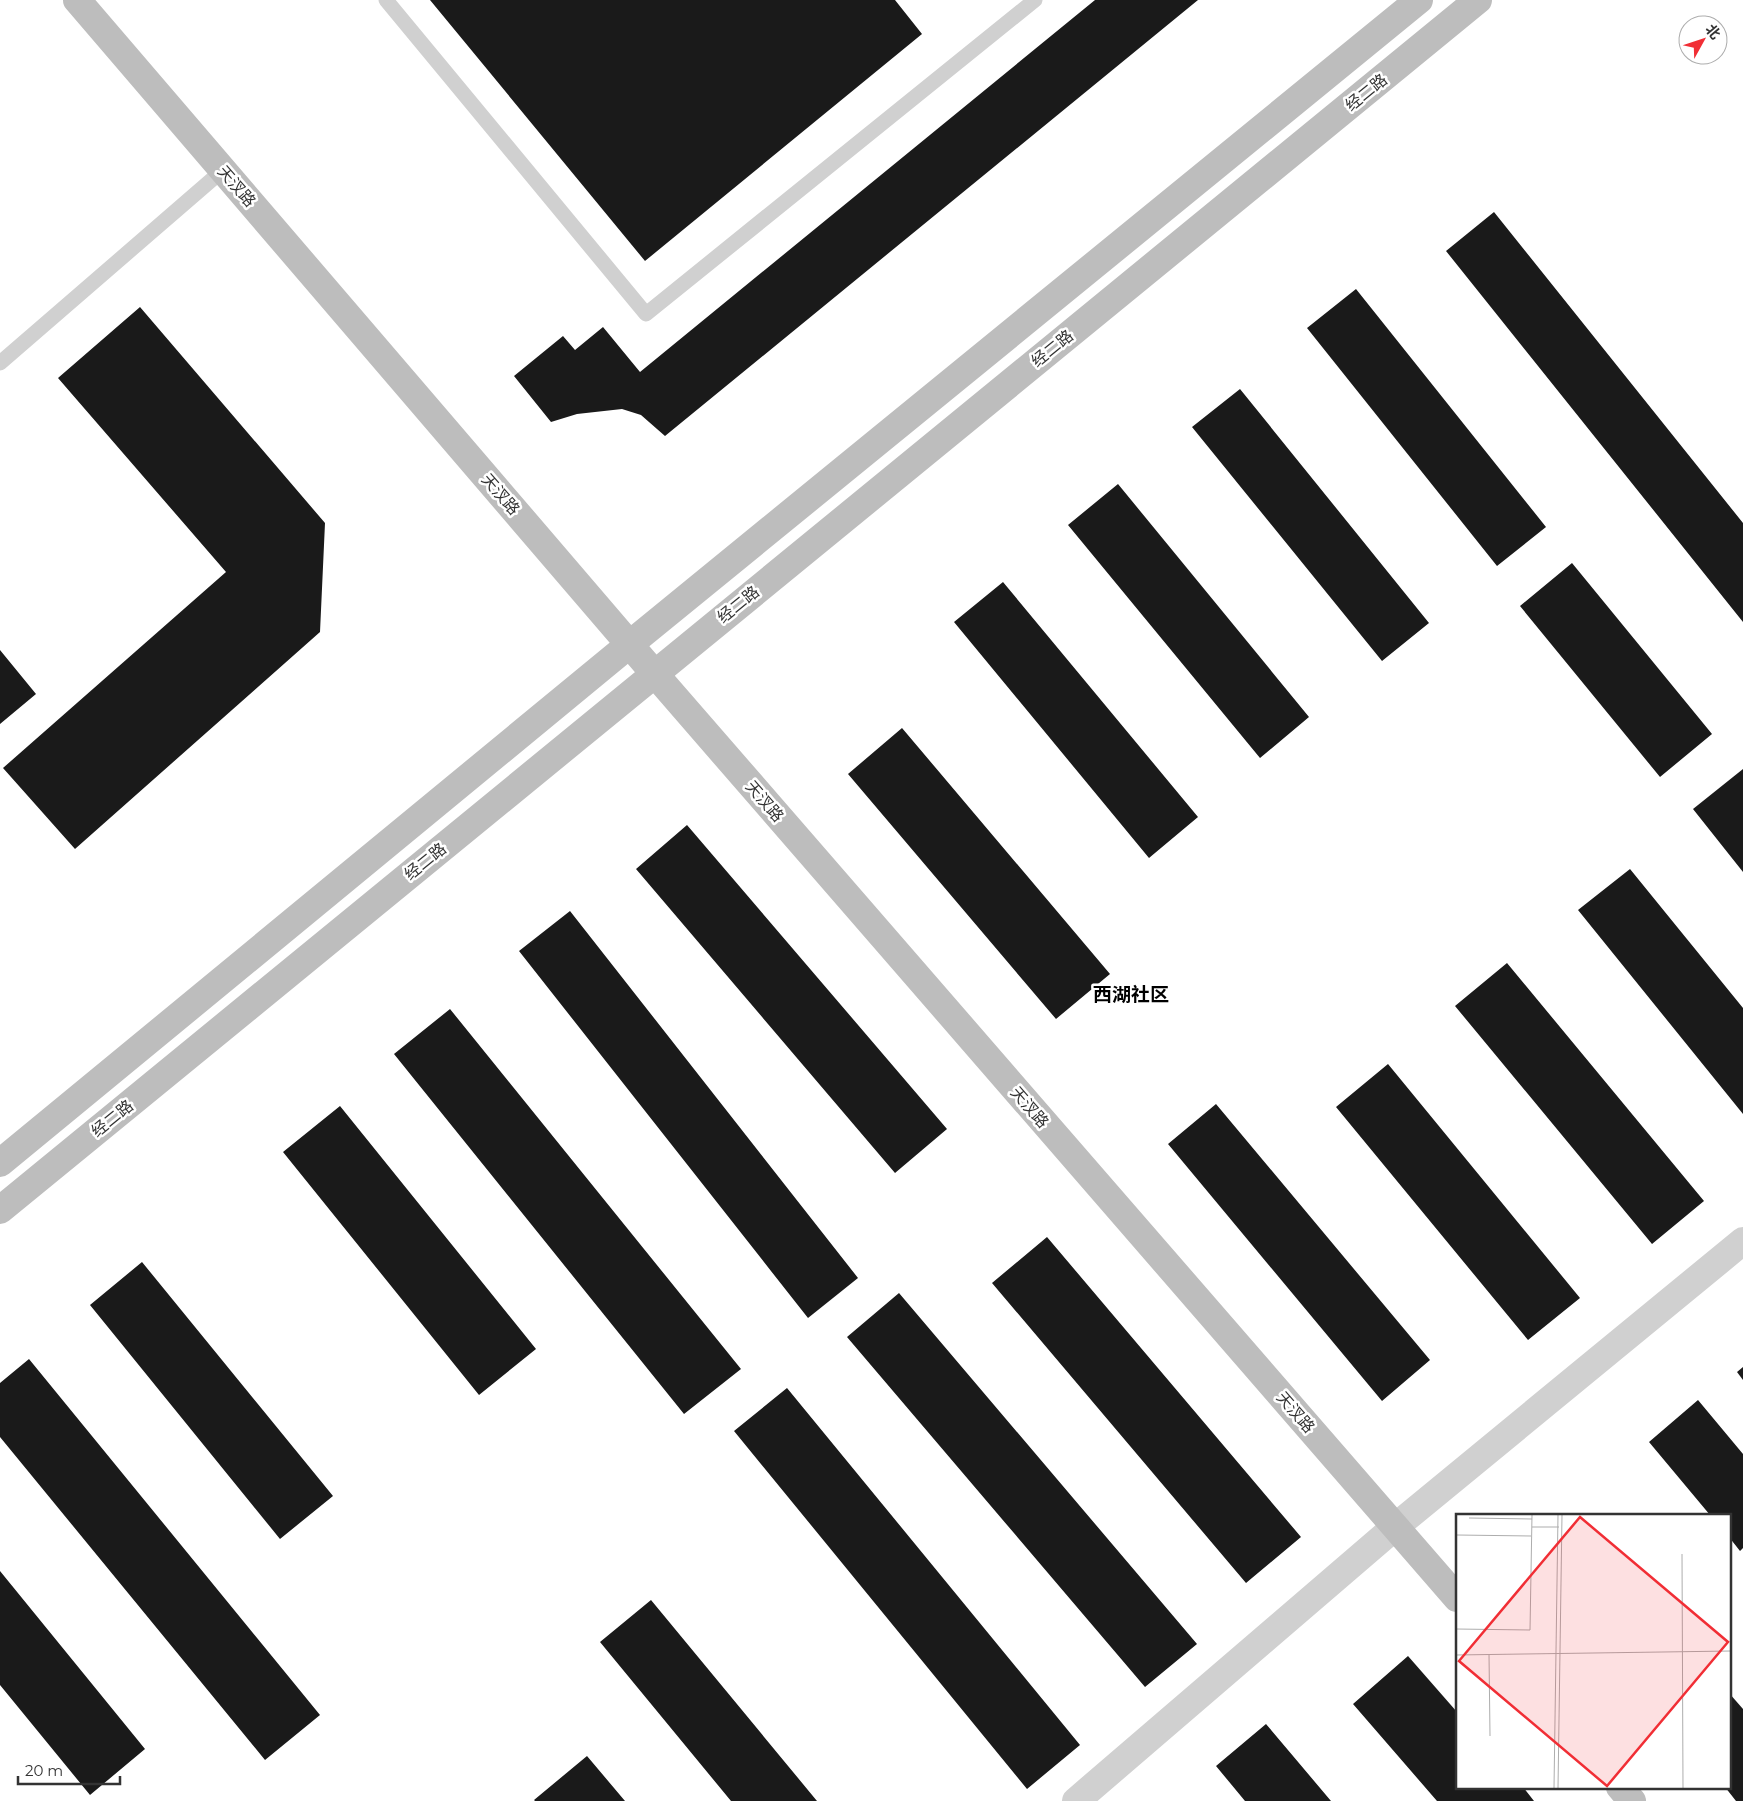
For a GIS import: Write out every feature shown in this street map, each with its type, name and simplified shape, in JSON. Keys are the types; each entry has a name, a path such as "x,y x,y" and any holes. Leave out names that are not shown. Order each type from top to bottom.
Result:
{"street":[{"name":"天汊路","path":"77,0 654,673 1456,1597"},
{"path":"0,1163 630,644 1418,0"},
{"name":"经二路","path":"0,1210 1478,0"},
{"path":"1076,1801 1395,1527 1743,1241"},
{"path":"1621,1788 1632,1801"}],"lane":[{"path":"386,0 646,314 1035,0"},
{"path":"0,363 223,170"}],"building":[{"path":"430,0 895,0 922,34 645,261"},
{"path":"1095,0 1198,0 665,436 641,415 622,409 577,414 551,422 514,376 563,336 575,350 603,327 640,372"},
{"path":"1494,212 1743,523 1743,622 1446,251"},
{"path":"1356,289 1546,527 1497,566 1307,328"},
{"path":"140,307 325,523 320,632 75,849 3,768 226,572 58,378"},
{"path":"1240,389 1429,623 1382,661 1192,427"},
{"path":"1118,484 1309,717 1260,758 1068,525"},
{"path":"1572,563 1712,734 1660,777 1520,606"},
{"path":"1003,582 1198,817 1149,858 954,622"},
{"path":"0,650 36,694 0,724"},
{"path":"902,728 1110,974 1056,1019 848,774"},
{"path":"1743,769 1743,872 1693,809"},
{"path":"687,825 947,1129 895,1173 636,869"},
{"path":"1630,869 1743,1008 1743,1114 1578,910"},
{"path":"570,911 858,1278 808,1318 519,951"},
{"path":"1507,963 1704,1201 1652,1244 1455,1006"},
{"path":"450,1009 741,1369 684,1414 394,1054"},
{"path":"1388,1064 1580,1298 1528,1340 1336,1107"},
{"path":"1216,1104 1430,1360 1382,1401 1168,1144"},
{"path":"340,1106 536,1349 479,1395 283,1152"},
{"path":"1047,1237 1301,1537 1246,1583 992,1283"},
{"path":"142,1262 333,1496 280,1539 90,1305"},
{"path":"899,1293 1197,1644 1145,1687 847,1337"},
{"path":"29,1359 320,1715 265,1760 0,1437 0,1383"},
{"path":"1743,1367 1743,1380 1737,1372"},
{"path":"787,1388 1080,1745 1027,1789 734,1431"},
{"path":"1698,1400 1743,1454 1743,1548 1740,1551 1730,1538 1730,1514 1709,1514 1649,1442"},
{"path":"0,1571 145,1749 90,1795 0,1685"},
{"path":"651,1600 817,1801 731,1801 600,1642"},
{"path":"1408,1656 1456,1711 1456,1788 1524,1788 1534,1801 1437,1801 1353,1704"},
{"path":"1730,1694 1743,1709 1743,1801 1736,1801 1726,1788 1730,1788"},
{"path":"1266,1724 1331,1801 1245,1801 1216,1766"},
{"path":"587,1756 625,1801 534,1800"}],"district":[{"name":"西湖社区","path":"1131,994"}]}
